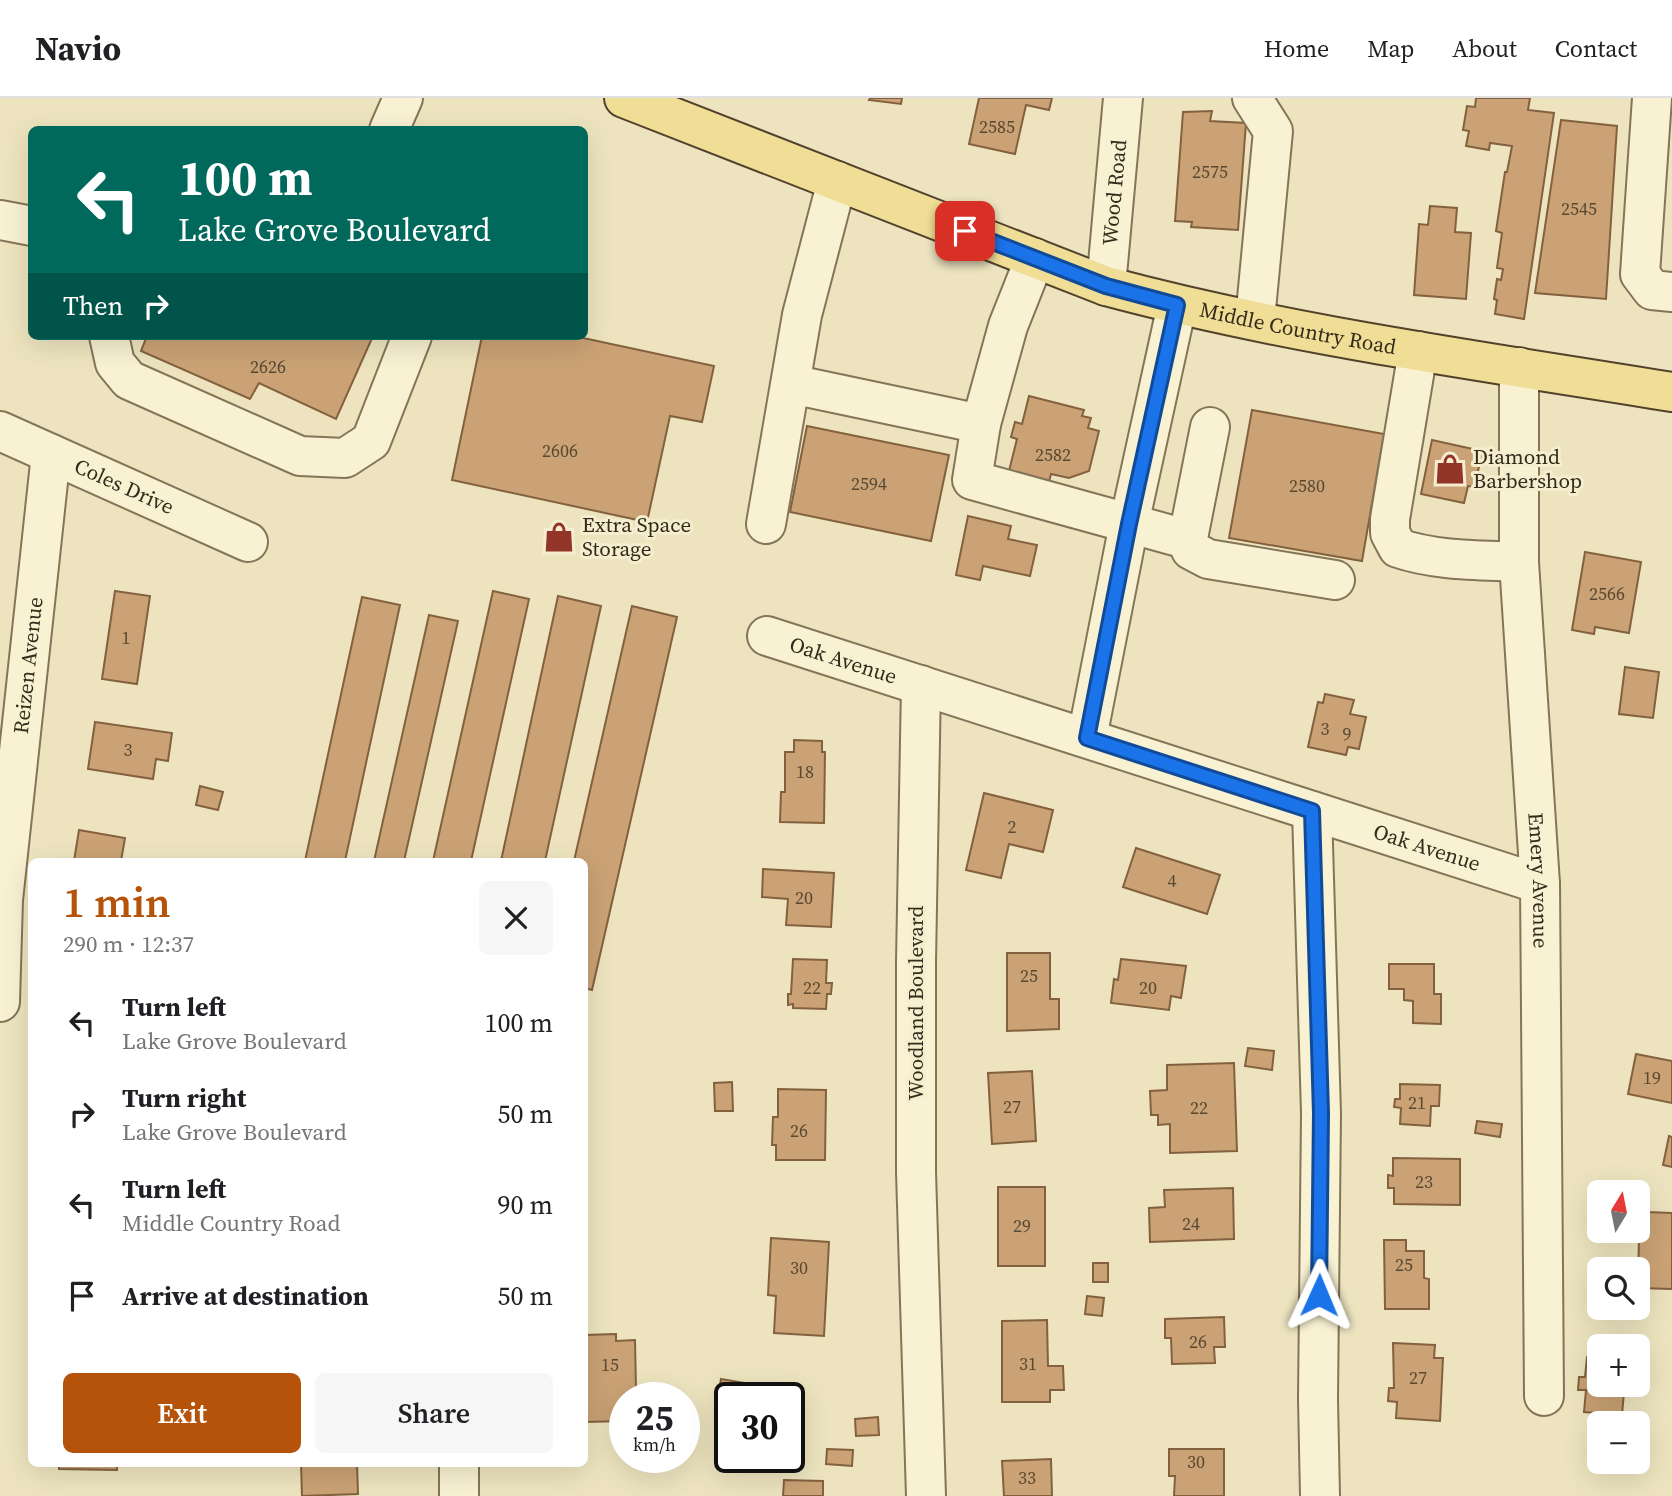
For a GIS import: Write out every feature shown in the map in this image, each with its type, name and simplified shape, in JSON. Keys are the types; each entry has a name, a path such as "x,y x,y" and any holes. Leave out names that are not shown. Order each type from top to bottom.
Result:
{"main road":[{"name":"Middle Country Road","path":"624,98 1106,286 1177,305 1418,351 1672,392"}],"street":[{"path":"390,126 403,98"},
{"name":"Wood Road","path":"1106,286 1123,98"},
{"path":"1252,98 1273,131 1255,320"},
{"path":"1652,98 1640,274 1652,290 1672,292"},
{"path":"1665,98 1672,99"},
{"path":"766,524 802,314 837,181"},
{"path":"0,220 28,225"},
{"path":"1034,258 1008,327 981,424 972,480 1175,537 1185,537 1189,533 1210,427"},
{"path":"921,685 1087,738 1129,524 1177,305"},
{"path":"110,340 116,363 129,380 300,456 345,458 370,441 410,340"},
{"path":"1418,351 1390,519 1390,533 1398,548 1412,553 1520,562"},
{"name":"Emery Avenue","path":"1519,367 1520,562 1540,884 1544,1396"},
{"path":"791,384 981,424"},
{"name":"Coles Drive","path":"0,430 248,542"},
{"name":"Reizen Avenue","path":"0,1002 3,900 51,454"},
{"path":"1185,537 1191,550 1208,559 1335,580"},
{"name":"Oak Avenue","path":"767,636 921,685"},
{"name":"Woodland Boulevard","path":"921,685 916,1146 926,1496"},
{"name":"Oak Avenue","path":"1087,738 1540,884"},
{"path":"1312,811 1321,1113 1318,1399 1320,1496"},
{"path":"459,1467 459,1496"}],"building":[{"path":"902,98 901,104 869,100"},
{"path":"979,98 1052,98 1049,110 1026,105 1015,154 969,144"},
{"path":"1476,98 1530,98 1528,110 1554,113 1524,319 1495,314 1497,279 1501,280 1503,269 1497,268 1502,233 1496,231 1512,146 1490,143 1489,150 1466,146 1469,131 1463,130 1467,106 1475,107"},
{"path":"1212,111 1210,121 1246,123 1238,230 1191,227 1192,222 1175,221 1183,112"},
{"path":"1561,120 1617,126 1606,299 1535,293"},
{"path":"1430,206 1457,208 1455,232 1471,233 1466,299 1414,295 1419,224 1428,225"},
{"path":"588,339 714,366 702,422 670,416 647,522 452,480 481,340"},
{"path":"145,340 371,340 336,419 259,383 250,399 141,351"},
{"path":"1029,396 1084,410 1082,416 1091,418 1088,428 1099,431 1089,471 1069,478 1051,474 1049,482 1009,471 1017,439 1011,437 1015,422 1022,424"},
{"path":"1252,410 1384,434 1362,561 1229,538"},
{"path":"807,426 949,455 931,541 790,512"},
{"path":"1432,440 1482,451 1475,487 1468,486 1464,503 1421,494"},
{"path":"968,516 1011,526 1008,539 1037,545 1030,576 983,566 980,580 956,575"},
{"path":"1585,552 1641,562 1629,633 1595,627 1594,634 1572,630"},
{"path":"115,591 150,596 137,684 102,679"},
{"path":"493,591 529,599 472,858 434,858"},
{"path":"558,596 601,606 546,858 502,858"},
{"path":"362,597 400,605 346,858 306,858"},
{"path":"632,606 677,617 592,990 588,989 588,858 575,858"},
{"path":"429,615 458,621 405,858 375,858"},
{"path":"1625,667 1659,672 1653,718 1619,714"},
{"path":"1325,694 1354,700 1350,714 1366,717 1359,749 1348,747 1346,755 1308,747 1318,702 1323,703"},
{"path":"95,722 172,733 168,761 156,759 153,779 88,769"},
{"path":"794,740 822,741 822,752 825,752 824,823 780,822 781,792 785,792 785,752 794,752"},
{"path":"200,786 223,792 218,810 196,805"},
{"path":"984,793 1053,810 1043,852 1009,844 1001,878 966,870"},
{"path":"79,830 125,838 122,858 74,858"},
{"path":"1136,848 1220,875 1207,914 1123,887"},
{"path":"763,869 834,873 831,927 786,925 788,899 762,897"},
{"path":"1007,953 1050,953 1050,999 1059,999 1059,1029 1007,1031"},
{"path":"793,959 827,960 826,983 832,983 831,994 827,994 826,1009 793,1008 793,1004 788,1005"},
{"path":"1121,959 1186,966 1181,998 1171,996 1169,1010 1111,1003 1114,979 1118,980"},
{"path":"1389,964 1434,964 1434,994 1441,994 1441,1024 1413,1023 1413,1001 1404,1000 1404,989 1389,989"},
{"path":"1248,1048 1274,1051 1272,1070 1245,1066"},
{"path":"1636,1054 1672,1061 1672,1103 1628,1094"},
{"path":"1234,1063 1237,1151 1170,1153 1170,1124 1158,1125 1158,1115 1151,1115 1150,1091 1167,1090 1167,1065"},
{"path":"1032,1071 1036,1141 992,1144 988,1073"},
{"path":"732,1082 733,1111 715,1111 714,1083"},
{"path":"1400,1084 1440,1085 1439,1106 1431,1106 1430,1126 1400,1124 1401,1108 1394,1107 1395,1099 1400,1099"},
{"path":"778,1089 826,1090 825,1160 776,1160 776,1145 772,1145 773,1117 778,1117"},
{"path":"1477,1121 1502,1124 1500,1137 1475,1133"},
{"path":"1669,1136 1672,1137 1672,1167 1663,1165"},
{"path":"1393,1158 1460,1159 1460,1205 1394,1204 1394,1188 1388,1188 1388,1175 1393,1176"},
{"path":"998,1187 1045,1187 1045,1266 998,1266"},
{"path":"1233,1188 1234,1239 1150,1242 1149,1208 1165,1207 1164,1190"},
{"path":"1650,1212 1672,1213 1672,1289 1650,1288 1650,1257 1639,1257 1639,1243 1650,1243"},
{"path":"771,1238 829,1242 824,1336 774,1333 776,1296 768,1295"},
{"path":"1384,1240 1406,1240 1406,1251 1424,1251 1424,1278 1429,1279 1429,1309 1385,1309"},
{"path":"1093,1263 1108,1263 1108,1282 1093,1282"},
{"path":"1087,1296 1104,1298 1102,1316 1085,1314"},
{"path":"1224,1317 1225,1347 1214,1347 1215,1363 1172,1364 1171,1338 1165,1338 1165,1319"},
{"path":"1047,1320 1048,1366 1063,1366 1064,1390 1050,1390 1050,1402 1002,1402 1002,1321"},
{"path":"616,1334 616,1341 635,1340 636,1382 609,1382 609,1421 588,1422 588,1335"},
{"path":"1393,1343 1435,1345 1434,1358 1443,1358 1440,1421 1396,1418 1397,1402 1388,1401 1389,1388 1394,1388"},
{"path":"1587,1357 1587,1397 1624,1397 1622,1411 1584,1412 1586,1390 1578,1390 1579,1377 1585,1377"},
{"path":"878,1417 879,1435 856,1436 855,1419"},
{"path":"827,1449 853,1450 852,1466 826,1464"},
{"path":"1169,1449 1224,1449 1224,1496 1174,1496 1175,1476 1169,1476"},
{"path":"1051,1459 1052,1496 1004,1496 1002,1461"},
{"path":"59,1467 117,1467 117,1470"},
{"path":"301,1467 357,1467 358,1494 302,1496"},
{"path":"784,1480 823,1481 823,1496 783,1496"}],"place":[{"name":"Diamond Barbershop","path":"1450,469"},
{"name":"Extra Space Storage","path":"559,537"}],"route":[{"path":"965,231 1106,286 1177,305 1129,524 1087,738 1312,811 1321,1113 1319,1295"}]}
